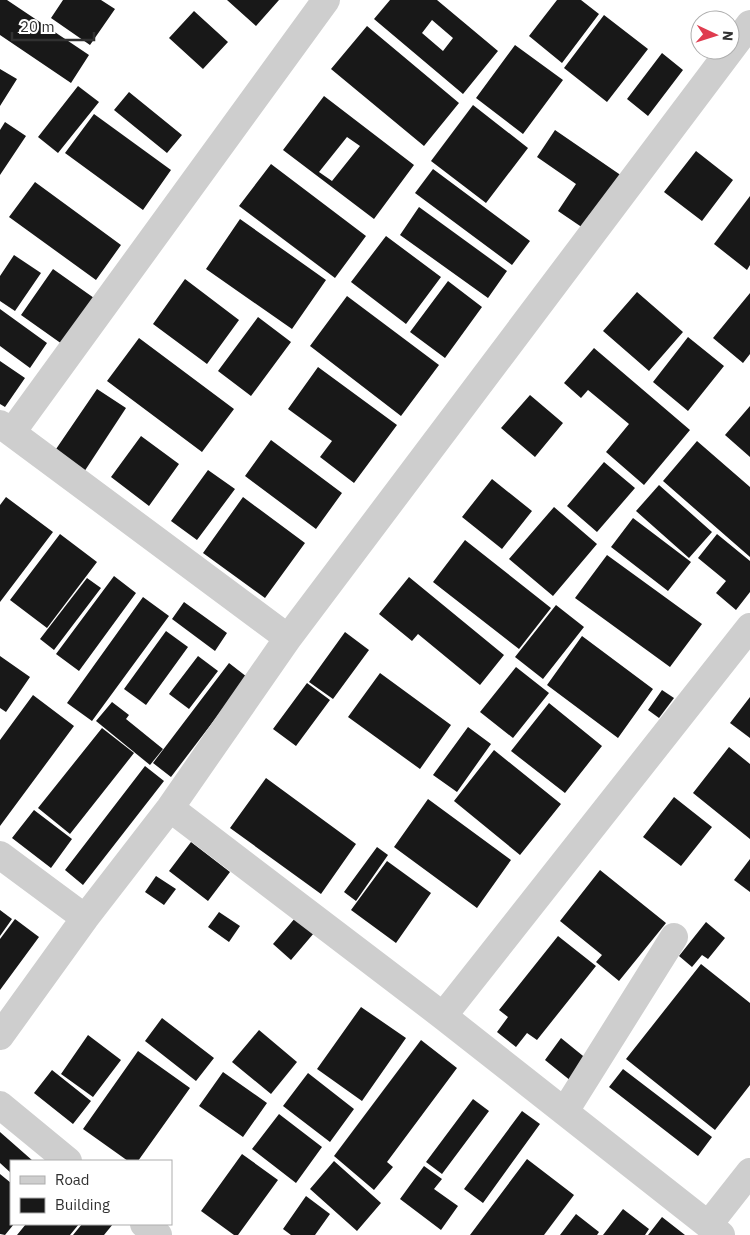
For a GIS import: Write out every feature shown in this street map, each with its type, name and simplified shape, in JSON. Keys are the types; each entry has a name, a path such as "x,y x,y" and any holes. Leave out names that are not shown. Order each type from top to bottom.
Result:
{"street":[{"path":"288,638 6,428 326,0"},
{"path":"0,1036 85,918 170,808 288,638 750,24"},
{"path":"443,1016 750,628"},
{"path":"170,808 443,1016 715,1230 750,1172"},
{"path":"0,855 85,918"},
{"path":"565,1111 674,937"},
{"path":"0,1105 67,1160"},
{"path":"145,1225 158,1235"}],"building":[{"path":"0,0 7,0 89,55 71,83 0,35"},
{"path":"63,0 101,0 115,9 90,45 51,18"},
{"path":"227,0 279,0 256,26"},
{"path":"390,0 437,0 498,51 463,94 374,19","holes":["432,20 453,38 443,51 422,33"]},
{"path":"557,0 581,0 599,14 562,63 529,36"},
{"path":"194,11 228,42 203,69 169,38"},
{"path":"604,15 648,49 607,102 564,68"},
{"path":"367,26 459,103 424,146 331,69"},
{"path":"515,45 563,80 523,134 476,98"},
{"path":"662,53 683,70 648,116 627,99"},
{"path":"0,69 17,79 0,106"},
{"path":"78,86 99,102 58,153 38,137"},
{"path":"129,92 182,135 167,153 114,110"},
{"path":"324,96 414,165 374,219 283,150","holes":["347,137 360,146 332,181 319,172"]},
{"path":"473,105 528,148 486,203 431,161"},
{"path":"94,114 171,170 143,210 65,153"},
{"path":"5,122 26,136 0,175 0,130"},
{"path":"555,130 622,176 586,230 558,211 576,184 537,157"},
{"path":"696,151 733,180 702,221 664,192"},
{"path":"271,164 366,236 335,278 239,206"},
{"path":"433,169 530,241 512,265 415,193"},
{"path":"35,182 121,245 96,280 9,217"},
{"path":"750,196 750,265 747,270 714,244"},
{"path":"419,207 507,271 488,298 400,235"},
{"path":"240,219 326,280 292,329 206,269"},
{"path":"386,236 441,277 406,324 351,282"},
{"path":"14,255 41,273 15,311 0,301 0,276"},
{"path":"53,269 94,298 62,344 21,315"},
{"path":"185,279 239,320 207,364 153,324"},
{"path":"448,281 482,307 445,358 410,332"},
{"path":"637,292 683,332 649,371 603,331"},
{"path":"750,293 750,354 743,363 713,338"},
{"path":"347,296 439,365 401,416 310,346"},
{"path":"0,309 47,343 30,368 0,346"},
{"path":"258,317 291,342 251,396 218,371"},
{"path":"688,337 724,366 688,411 653,382"},
{"path":"139,338 234,409 202,452 107,381"},
{"path":"594,348 690,430 644,485 606,452 629,424 588,390 581,398 564,383"},
{"path":"0,361 25,378 5,407 0,404"},
{"path":"318,367 397,425 354,483 320,457 332,441 288,409"},
{"path":"97,389 126,408 84,472 54,452"},
{"path":"530,395 563,423 535,457 501,428"},
{"path":"750,406 750,457 725,435"},
{"path":"141,436 179,464 149,506 111,477"},
{"path":"271,440 342,493 316,529 245,476"},
{"path":"697,441 750,487 750,557 663,481"},
{"path":"604,462 635,488 597,532 567,506"},
{"path":"208,470 235,489 197,540 171,521"},
{"path":"492,479 532,511 502,549 462,517"},
{"path":"659,485 712,532 689,558 636,511"},
{"path":"6,497 53,532 0,602 0,505"},
{"path":"243,497 305,543 265,598 203,553"},
{"path":"554,507 597,544 553,596 509,559"},
{"path":"633,518 691,562 668,591 611,547"},
{"path":"60,534 97,562 47,628 10,600"},
{"path":"717,534 750,561 750,592 736,610 716,593 726,581 698,558"},
{"path":"465,540 551,608 519,649 433,582"},
{"path":"607,555 702,624 670,667 575,598"},
{"path":"114,576 136,593 79,671 56,654"},
{"path":"409,577 504,655 480,685 418,634 412,641 379,614"},
{"path":"87,578 101,588 54,650 40,639"},
{"path":"143,597 169,616 92,721 67,703"},
{"path":"184,602 227,633 215,651 172,619"},
{"path":"556,605 584,627 543,679 515,657"},
{"path":"166,631 188,647 146,705 124,689"},
{"path":"345,632 369,650 333,699 309,682"},
{"path":"582,636 653,689 618,738 547,685"},
{"path":"0,656 30,677 6,712 0,708"},
{"path":"198,656 218,671 189,709 169,694"},
{"path":"229,663 247,677 171,777 153,763"},
{"path":"516,667 549,693 513,738 480,712"},
{"path":"380,673 451,725 420,769 348,717"},
{"path":"307,683 330,700 296,746 273,729"},
{"path":"662,690 674,698 659,718 648,710"},
{"path":"33,695 74,726 0,826 0,740"},
{"path":"750,697 750,738 730,723"},
{"path":"112,702 129,715 126,719 163,749 150,765 96,721"},
{"path":"549,703 602,746 565,793 511,751"},
{"path":"468,727 491,744 457,792 433,775"},
{"path":"102,728 134,753 70,834 38,808"},
{"path":"729,747 750,764 750,839 693,793"},
{"path":"494,750 561,804 520,855 454,801"},
{"path":"145,766 164,781 83,885 65,870"},
{"path":"266,778 356,844 321,894 230,828"},
{"path":"674,797 712,827 681,866 643,837"},
{"path":"428,799 511,860 477,908 394,847"},
{"path":"34,810 72,839 51,868 12,838"},
{"path":"191,842 230,872 208,901 169,871"},
{"path":"377,847 388,855 356,901 344,892"},
{"path":"750,859 750,892 734,880"},
{"path":"387,861 431,893 396,943 351,910"},
{"path":"600,870 666,923 619,981 596,962 602,955 560,921"},
{"path":"156,876 176,889 164,905 145,892"},
{"path":"0,910 12,919 0,936"},
{"path":"219,912 240,926 229,942 208,927"},
{"path":"296,917 314,933 291,960 273,944"},
{"path":"15,919 39,937 0,990 0,939"},
{"path":"706,922 725,938 708,959 702,955 692,967 679,956"},
{"path":"558,936 596,966 537,1040 527,1033 516,1047 497,1032 508,1017 499,1010"},
{"path":"701,964 750,1003 750,1085 715,1130 626,1059"},
{"path":"361,1007 406,1038 362,1101 317,1069"},
{"path":"162,1018 214,1058 196,1081 145,1041"},
{"path":"259,1030 297,1062 271,1094 232,1062"},
{"path":"88,1035 121,1060 93,1097 61,1074"},
{"path":"561,1038 588,1060 571,1081 545,1060"},
{"path":"421,1040 457,1068 387,1162 393,1167 374,1190 334,1156"},
{"path":"138,1051 190,1088 139,1160 127,1160 83,1129"},
{"path":"623,1069 712,1137 698,1156 609,1087"},
{"path":"52,1070 91,1101 73,1124 34,1093"},
{"path":"223,1072 267,1103 243,1137 199,1106"},
{"path":"308,1073 354,1109 330,1142 283,1106"},
{"path":"473,1099 489,1111 442,1174 426,1162"},
{"path":"522,1111 540,1124 483,1203 464,1189"},
{"path":"279,1114 322,1147 296,1183 252,1149"},
{"path":"0,1132 32,1160 10,1160 10,1172 0,1163"},
{"path":"242,1154 278,1180 238,1235 234,1235 201,1211"},
{"path":"527,1159 574,1195 544,1235 470,1235"},
{"path":"334,1161 381,1203 357,1231 310,1189"},
{"path":"424,1166 442,1179 434,1189 458,1206 441,1230 400,1199"},
{"path":"0,1174 10,1182 10,1225 13,1225 5,1235 0,1234"},
{"path":"306,1196 330,1214 315,1235 291,1235 283,1229"},
{"path":"623,1209 649,1229 645,1235 603,1235"},
{"path":"576,1214 599,1232 597,1235 560,1235"},
{"path":"662,1217 685,1235 648,1235"},
{"path":"25,1225 78,1225 70,1235 17,1235"},
{"path":"81,1225 112,1225 104,1235 73,1235"}]}
